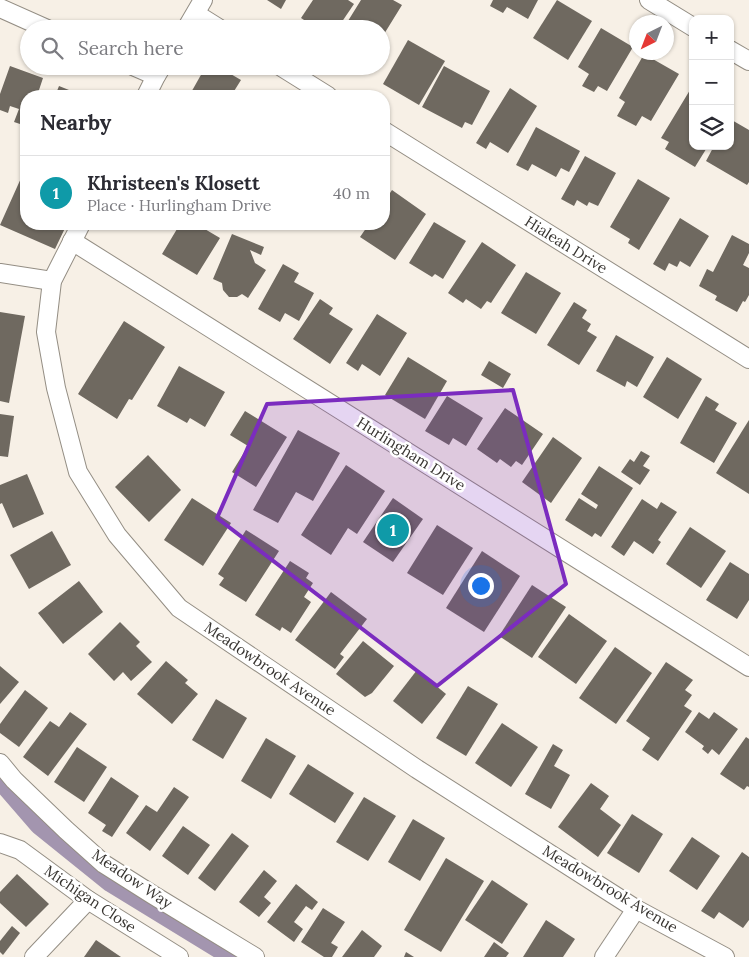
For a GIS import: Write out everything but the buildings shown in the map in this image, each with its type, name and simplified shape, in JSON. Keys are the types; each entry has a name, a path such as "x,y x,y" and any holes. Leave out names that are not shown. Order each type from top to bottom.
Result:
{"street":[{"path":"649,0 689,25"},
{"path":"191,20 199,7 211,20"},
{"path":"0,8 27,20"},
{"path":"734,52 749,61"},
{"path":"149,90 157,75"},
{"path":"294,75 318,90"},
{"name":"Hialeah Drive","path":"390,135 749,359"},
{"name":"Meadowbrook Avenue","path":"78,230 52,281 46,332 56,388 78,472 117,536 179,608 417,769 636,908 725,957"},
{"name":"Hurlingham Drive","path":"72,241 749,667"},
{"path":"0,273 52,281"},
{"name":"Meadow Way","path":"0,763 66,830 104,864 255,957"},
{"name":"Michigan Close","path":"0,843 20,850 88,900 179,957"},
{"path":"34,957 88,900"},
{"path":"604,957 636,908"}],"highlighted area":[{"path":"513,390 566,584 437,686 217,518 267,404"}],"waterway":[{"path":"0,780 39,825 111,883 232,957"}],"place":[{"name":"Khristeen's Klosett","path":"393,530"}]}
